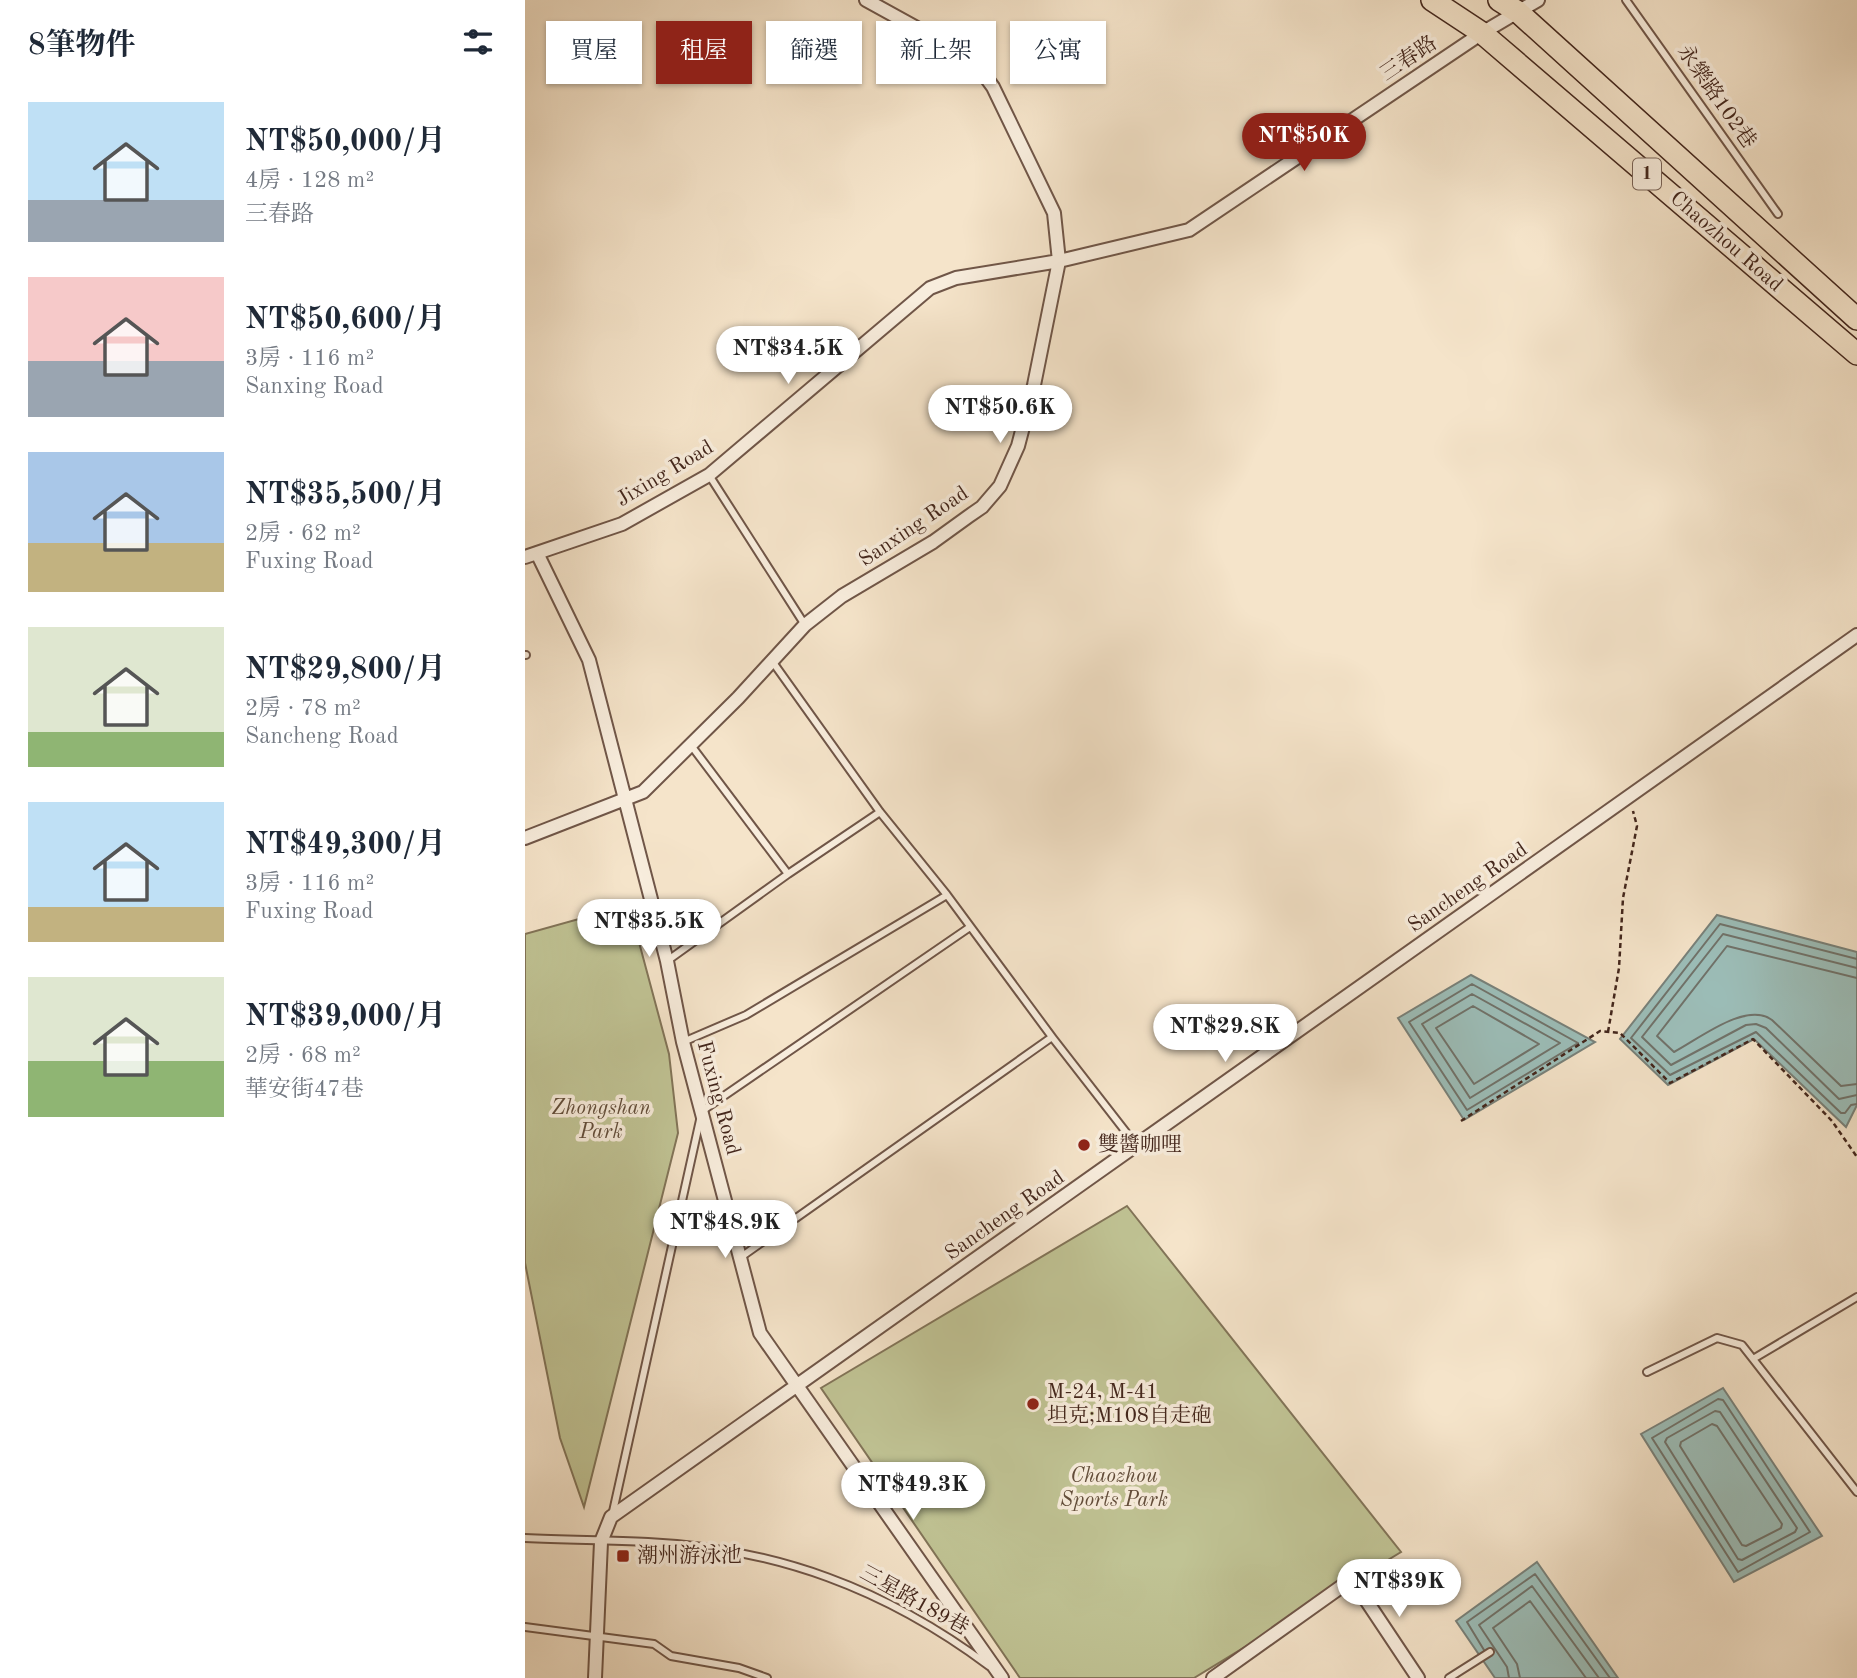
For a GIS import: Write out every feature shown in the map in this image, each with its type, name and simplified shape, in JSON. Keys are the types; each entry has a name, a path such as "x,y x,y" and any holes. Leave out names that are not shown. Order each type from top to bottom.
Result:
{"main road":[{"name":"Chaozhou Road","path":"1432,0 1482,33 1857,354"},
{"name":"Chaozhou Road","path":"1499,0 1518,12 1857,319"}],"street":[{"name":"Sanxing Road","path":"525,838 643,792 689,743 738,698 805,625 842,596 933,542 982,507 1000,486 1018,446 1034,385 1059,261 1054,213 985,75 964,54 866,0"},
{"name":"三春路","path":"1059,261 1189,230 1482,33 1538,0"},
{"name":"Jixing Road","path":"531,555 622,524 709,475 930,288 956,278 1059,261"},
{"name":"Fuxing Road","path":"531,555 589,660 667,961 683,1042 760,1333 1000,1676"},
{"name":"Sancheng Road","path":"611,1517 1857,635"},
{"path":"595,1675 601,1542 611,1517"},
{"path":"1213,1678 1352,1579 1417,1678"}],"lane":[{"name":"永樂路102巷","path":"1626,0 1777,214"},
{"path":"709,475 805,625"},
{"path":"771,660 880,812 947,895 1137,1146"},
{"path":"689,743 788,874"},
{"path":"667,961 880,812"},
{"path":"683,1042 746,1015 947,895"},
{"path":"611,1517 702,1111 970,927"},
{"path":"741,1257 1052,1037"},
{"path":"1753,1359 1857,1297"},
{"path":"1647,1372 1717,1338 1742,1345 1857,1492"},
{"name":"三星路189巷","path":"525,1538 649,1542 738,1553 821,1574 867,1591 905,1611 954,1639 1000,1676"},
{"path":"525,1627 654,1644 671,1656 739,1668 767,1678"},
{"path":"1449,1678 1490,1652"}],"path":[{"path":"1608,1032 1619,968 1623,898 1637,826 1630,796"},
{"path":"1461,1121 1600,1031 1619,1033 1670,1083 1753,1039 1832,1121 1856,1155"}],"green space":[{"name":"Zhongshan Park","path":"629,905 669,1054 678,1133 584,1507 560,1438 525,1263 525,934"},
{"name":"Chaozhou Sports Park","path":"1127,1206 1401,1552 1194,1678 1020,1678 821,1388"}],"water":[{"path":"1717,915 1857,952 1857,1105 1846,1127 1754,1039 1668,1085 1620,1039"},
{"path":"1471,975 1595,1042 1464,1120 1398,1018"},
{"path":"1723,1388 1822,1536 1734,1582 1641,1434"},
{"path":"1537,1562 1618,1678 1495,1678 1456,1621"}],"place":[{"name":"雙醬咖哩","path":"1084,1145"},
{"name":"M-24, M-41 坦克;M108自走砲","path":"1033,1404"},
{"name":"潮州游泳池","path":"623,1556"}]}
